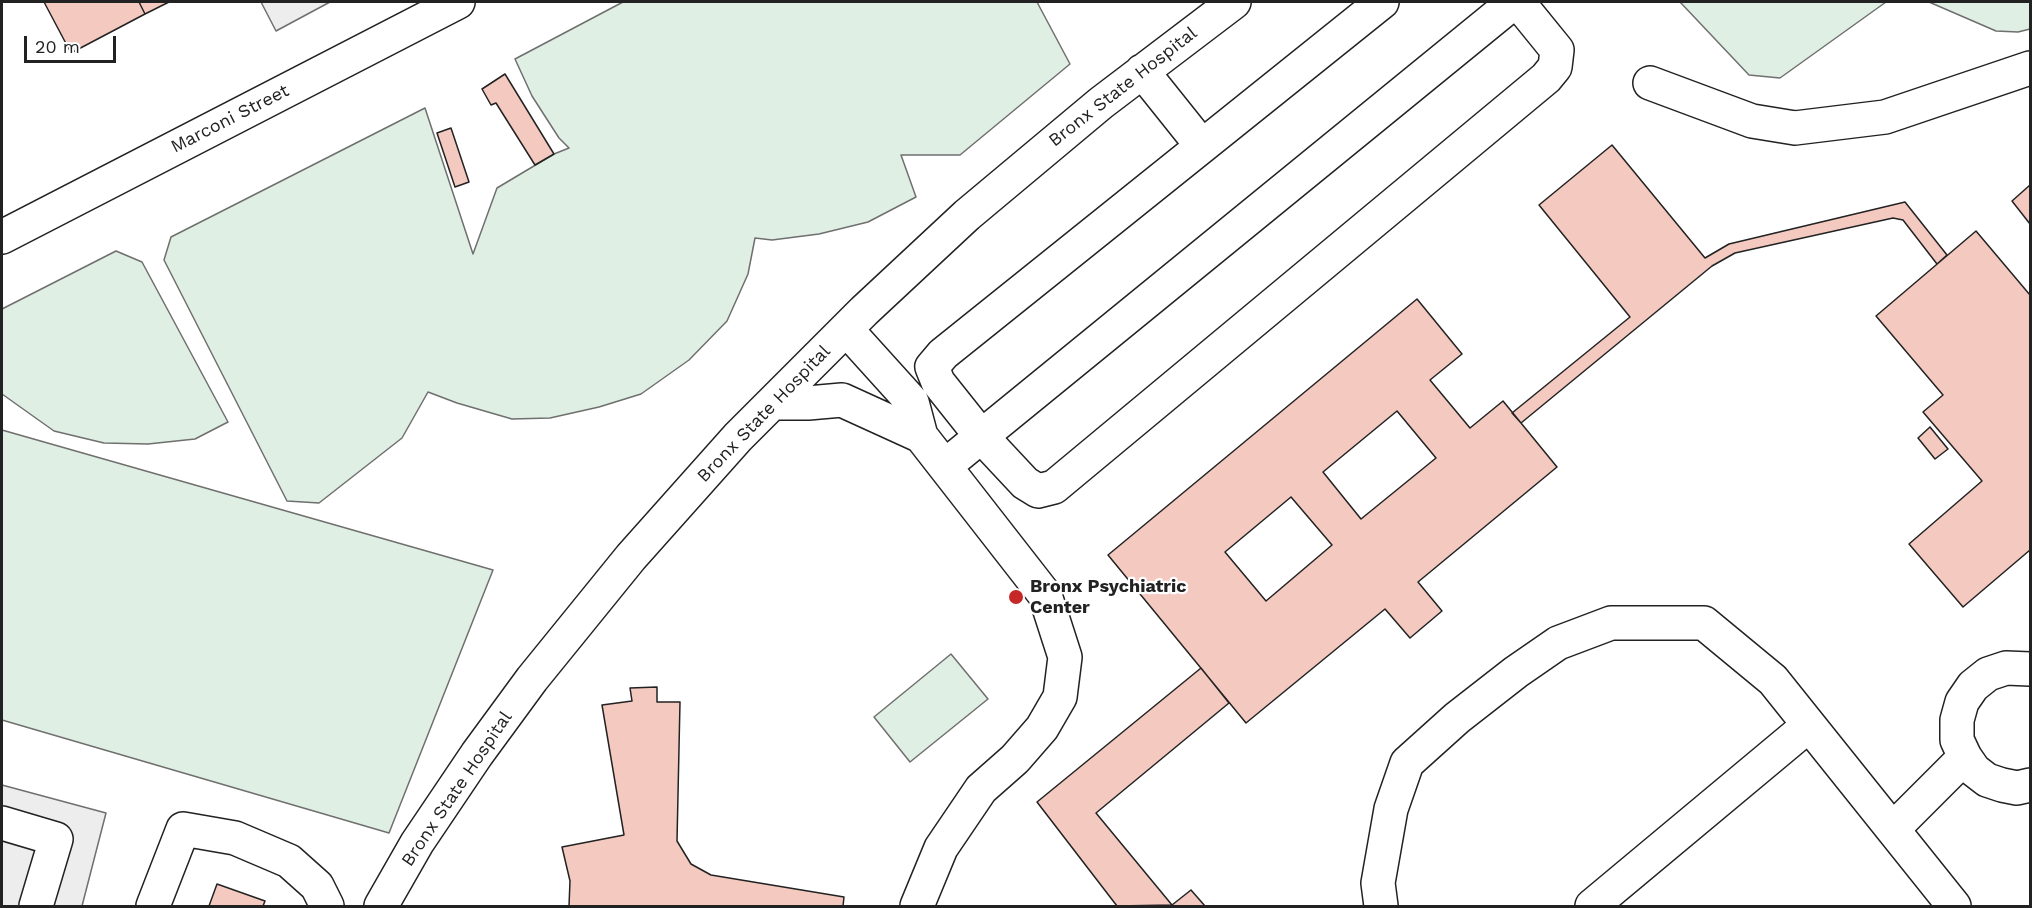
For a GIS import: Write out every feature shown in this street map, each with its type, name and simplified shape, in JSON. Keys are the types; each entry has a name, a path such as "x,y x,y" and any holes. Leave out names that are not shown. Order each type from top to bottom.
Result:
{"street":[{"name":"Marconi Street","path":"2,237 458,2"},
{"name":"Bronx State Hospital","path":"381,906 417,843 477,754 532,679 631,557 738,437 846,329 967,215 1101,103 1234,2"},
{"path":"945,466 981,436 1516,2 1557,50 1555,67 1546,78 1054,487 1038,491 1025,483 981,436 938,382 932,367 944,354 1382,2"},
{"path":"1650,83 1752,122 1795,128 1885,117 2031,68"},
{"path":"1142,71 1202,146"},
{"path":"846,329 912,402 921,436 1045,595 1065,657 1060,697 1042,728 1015,759 981,789 941,848 917,906"},
{"path":"772,403 808,404 842,400 921,436"},
{"path":"1381,906 1378,883 1392,809 1407,762 1457,718 1558,643 1611,623 1704,623 1773,680 1954,906"},
{"path":"2026,793 1987,780 1974,770 1965,757 1958,740 1957,720 1962,702 1972,686 1988,674 2006,668 2031,669"},
{"path":"1592,906 1809,725"},
{"path":"1893,829 1965,757"},
{"path":"2,823 56,839 36,906"},
{"path":"153,906 183,829 235,838 289,861 317,885 327,906"}],"green space":[{"path":"623,2 1037,2 1070,64 960,155 901,155 916,197 868,222 819,234 772,240 755,238 748,274 727,321 689,360 641,394 599,407 550,418 512,419 428,392 402,438 319,503 287,501 164,260 171,237 425,108 473,254 497,188 554,154 569,148 559,138 532,96 515,59"},
{"path":"1680,2 1886,2 1780,78 1749,75"},
{"path":"1929,2 2030,2 2030,29 2018,32 1996,31"},
{"path":"116,251 142,262 228,422 195,439 148,444 104,443 54,431 2,394 2,309"},
{"path":"2,430 493,570 389,833 2,720"},
{"path":"951,654 988,699 910,762 874,717"}],"shaded area":[{"path":"261,2 330,2 276,31"},
{"path":"2,785 106,813 82,906 2,906"}],"building":[{"path":"44,2 139,2 145,14 71,53"},
{"path":"139,2 169,2 145,14"},
{"path":"505,74 554,154 535,165 496,103 491,105 482,89"},
{"path":"451,128 469,182 455,187 437,133"},
{"path":"1612,145 1705,258 1729,244 1905,202 1947,255 1937,264 1903,220 1893,218 1735,253 1712,266 1521,423 1512,413 1630,317 1539,205"},
{"path":"2030,185 2030,224 2012,201"},
{"path":"1976,231 2030,295 2030,550 1963,607 1909,544 1982,481 1923,412 1943,395 1876,316"},
{"path":"1417,299 1462,354 1430,380 1470,428 1503,401 1557,467 1418,582 1442,611 1410,638 1385,609 1246,723 1108,555","holes":["1397,411 1436,458 1361,519 1323,472","1291,497 1332,545 1266,601 1225,552"]},
{"path":"1930,427 1948,449 1935,459 1918,438"},
{"path":"1201,668 1229,703 1096,813 1172,905 1117,906 1037,802"},
{"path":"657,687 657,702 680,702 677,841 691,864 711,875 844,897 843,906 569,906 570,881 562,847 624,835 602,705 632,701 630,688"},
{"path":"217,884 265,901 263,906 209,906"},
{"path":"1191,890 1205,906 1171,906 1172,905"}],"place":[{"name":"Bronx Psychiatric Center","path":"1016,597"}]}
